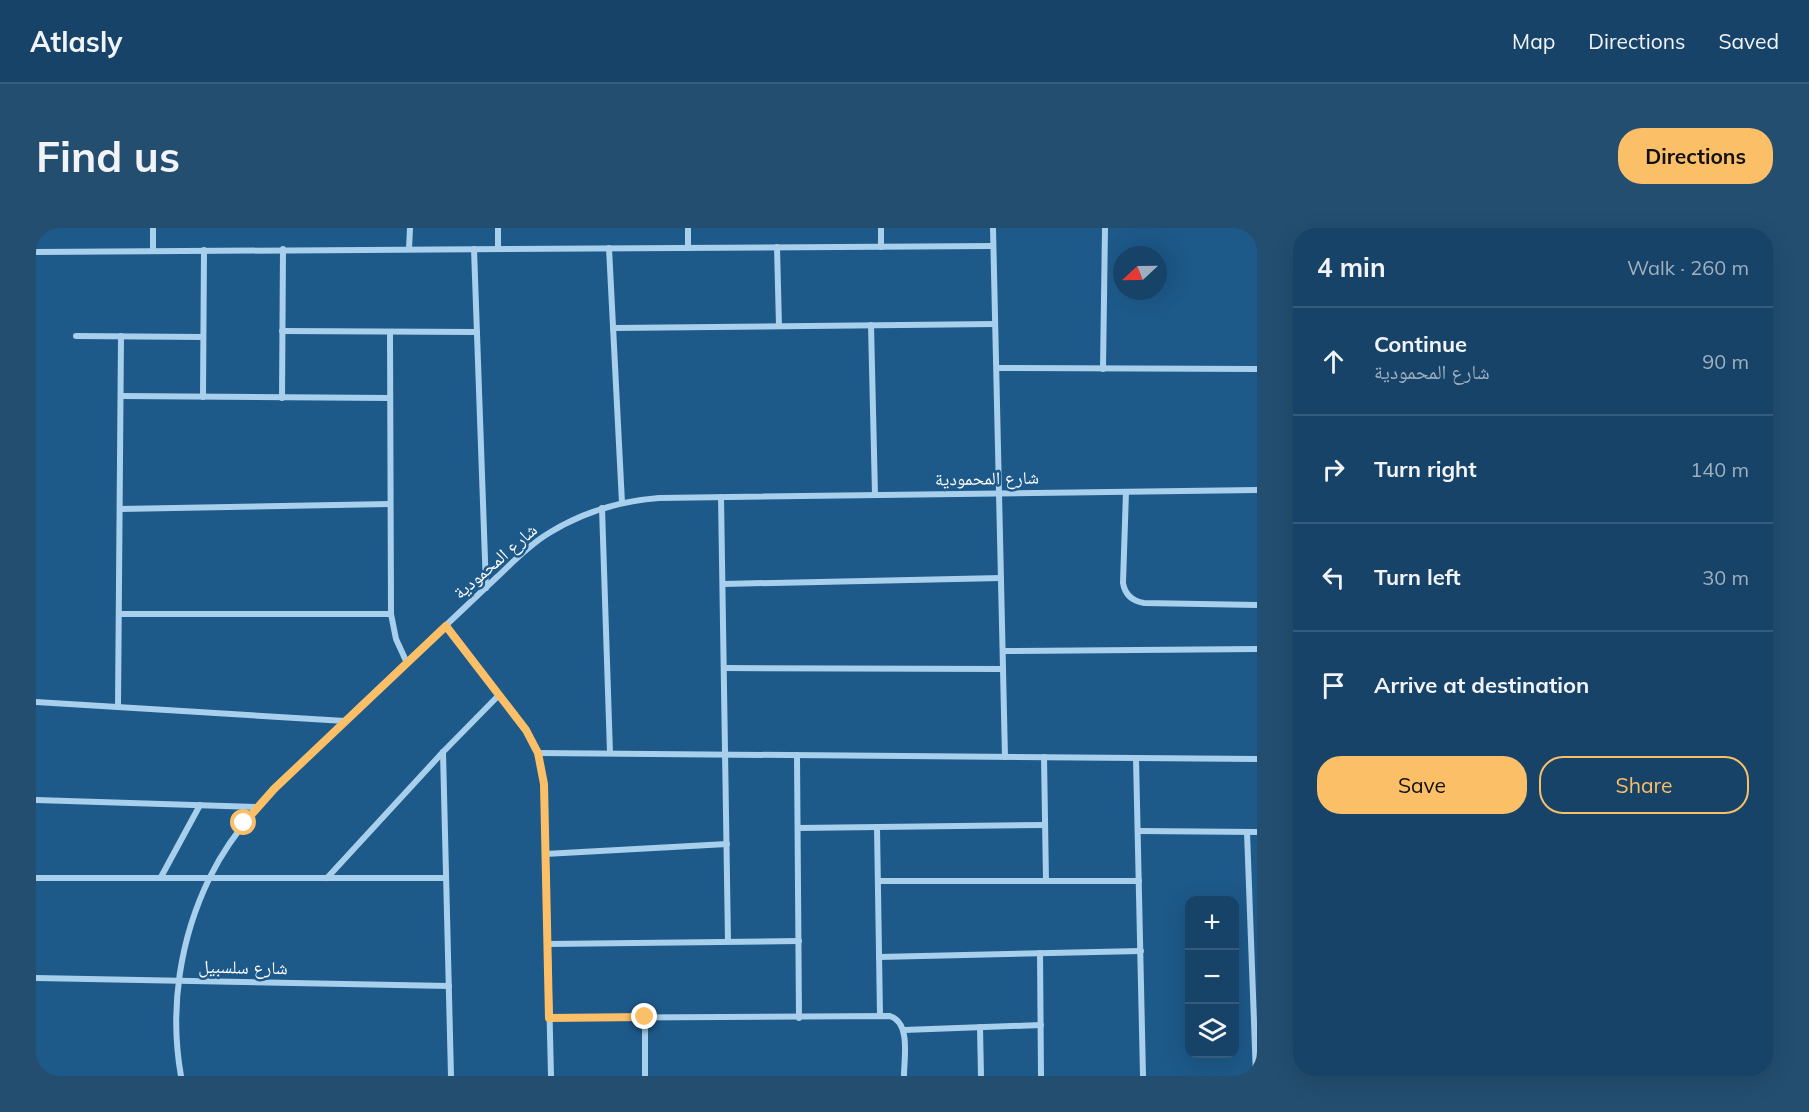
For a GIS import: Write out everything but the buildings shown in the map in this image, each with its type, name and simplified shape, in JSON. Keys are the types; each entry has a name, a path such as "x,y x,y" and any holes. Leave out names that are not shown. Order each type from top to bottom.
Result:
{"street":[{"path":"153,228 153,250"},
{"path":"409,249 410,228"},
{"path":"498,228 498,248"},
{"path":"688,228 688,248"},
{"path":"881,228 881,247"},
{"path":"993,228 1005,757"},
{"path":"1103,369 1105,228"},
{"path":"36,252 993,246"},
{"path":"777,247 779,326"},
{"path":"609,248 622,503"},
{"path":"282,398 283,249"},
{"path":"474,249 486,588"},
{"path":"203,397 204,250"},
{"path":"613,328 995,324"},
{"path":"871,325 875,495"},
{"path":"282,331 477,332"},
{"path":"390,332 391,614 396,639 407,663"},
{"path":"76,336 203,337"},
{"path":"118,707 122,336"},
{"path":"997,368 1257,369"},
{"path":"121,396 390,398"},
{"name":"شارع المحمودية","path":"181,1076 176,1025 179,981 190,928 210,877 231,840 257,807 530,547 583,515 622,503 659,498 1257,490"},
{"path":"1126,492 1124,583 1132,599 1144,603 1257,605"},
{"path":"721,497 728,941"},
{"path":"120,509 390,504"},
{"path":"602,508 610,753"},
{"path":"723,584 1001,578"},
{"path":"119,614 391,614"},
{"path":"446,626 526,730 538,753 544,784 551,1076"},
{"path":"1003,651 1257,649"},
{"path":"724,668 1003,669"},
{"path":"327,878 442,752 499,695"},
{"path":"36,702 345,721"},
{"path":"442,752 451,1076"},
{"path":"538,753 1257,759"},
{"path":"797,755 799,1018"},
{"path":"1044,757 1046,881"},
{"path":"1136,758 1143,1076"},
{"path":"36,800 257,807"},
{"path":"161,878 200,805"},
{"path":"798,828 1045,825"},
{"path":"877,827 880,1016"},
{"path":"1138,831 1257,832"},
{"path":"1247,831 1254,934 1256,1076"},
{"path":"546,854 727,844"},
{"path":"36,878 446,878"},
{"path":"878,881 1139,880"},
{"path":"548,944 799,940"},
{"path":"879,957 1141,951"},
{"path":"1040,953 1041,1076"},
{"name":"شارع سلسبيل","path":"36,978 449,986"},
{"path":"645,1017 645,1076"},
{"path":"549,1018 895,1017 904,1030 904,1076"},
{"path":"904,1030 1041,1025"},
{"path":"980,1027 981,1076"}],"route":[{"path":"244,823 274,789 446,626 526,730 538,753 544,784 549,1018 645,1017"}]}
